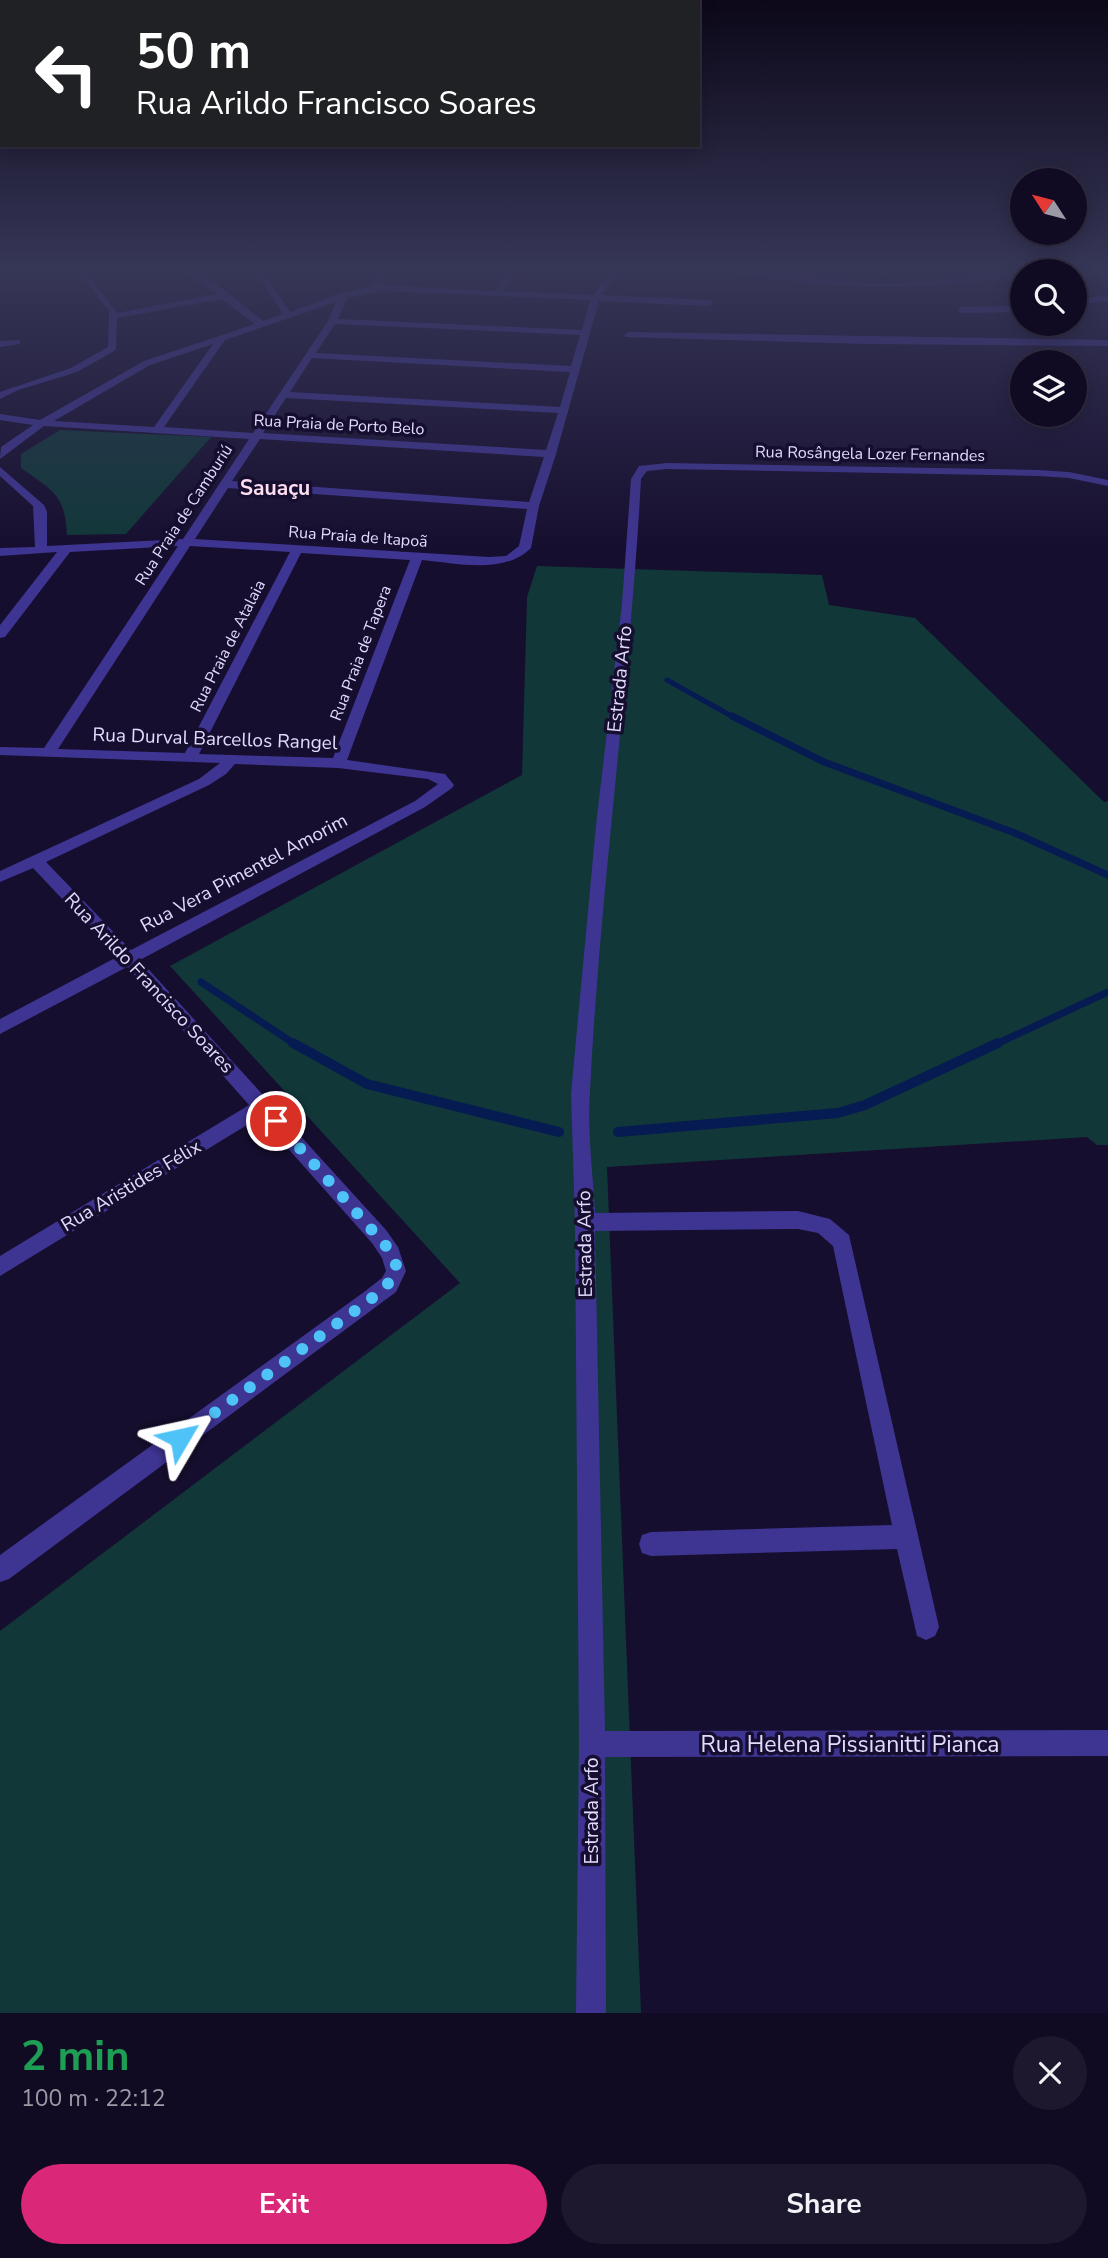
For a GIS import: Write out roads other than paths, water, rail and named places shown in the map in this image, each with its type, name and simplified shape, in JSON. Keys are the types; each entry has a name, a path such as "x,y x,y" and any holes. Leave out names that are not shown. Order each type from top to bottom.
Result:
{"street":[{"path":"0,396 15,388 74,370 89,362"},
{"path":"0,456 5,449 42,423 137,368 153,362"},
{"path":"158,429 205,362"},
{"name":"Rua Praia de Camburiú","path":"49,752 303,362"},
{"path":"440,362 574,369"},
{"path":"224,484 533,506 551,454 576,362"},
{"path":"282,395 564,410"},
{"name":"Rua Praia de Porto Belo","path":"0,417 42,423 551,454"},
{"name":"Rua Rosângela Lozer Fernandes","path":"636,478 643,468 667,466 1038,473 1069,475 1108,483"},
{"path":"0,470 38,505 41,512 41,550"},
{"name":"Estrada Arfo","path":"591,2013 592,1744 585,1222 580,1094 628,604 636,478"},
{"name":"Rua Praia de Itapoã","path":"0,552 186,542 502,561 525,548 533,506"},
{"path":"0,634 66,549"},
{"name":"Rua Praia de Atalaia","path":"190,758 297,549"},
{"name":"Rua Praia de Tapera","path":"338,763 417,556"},
{"name":"Rua Durval Barcellos Rangel","path":"0,751 338,763 428,774"},
{"path":"0,877 204,782 221,771 230,760"},
{"name":"Rua Vera Pimentel Amorim","path":"0,1027 446,788 446,781 428,774"},
{"name":"Rua Arildo Francisco Soares","path":"0,1570 371,1299 394,1278 396,1271 393,1258 352,1206 128,958 35,860"},
{"name":"Rua Aristides Félix","path":"0,1267 262,1106"},
{"path":"585,1222 798,1220 823,1225 842,1241 926,1627"},
{"path":"650,1544 907,1537"},
{"name":"Rua Helena Pissianitti Pianca","path":"592,1744 1108,1743"}],"waterway":[{"path":"667,680 735,718"},
{"path":"732,716 824,762 1015,833 1108,875"},
{"path":"201,982 296,1045"},
{"path":"994,1045 1108,992"},
{"path":"293,1043 367,1084 559,1132"},
{"path":"618,1132 838,1113 865,1105 998,1043"}],"district":[{"name":"Sauaçu","path":"275,488"}]}
